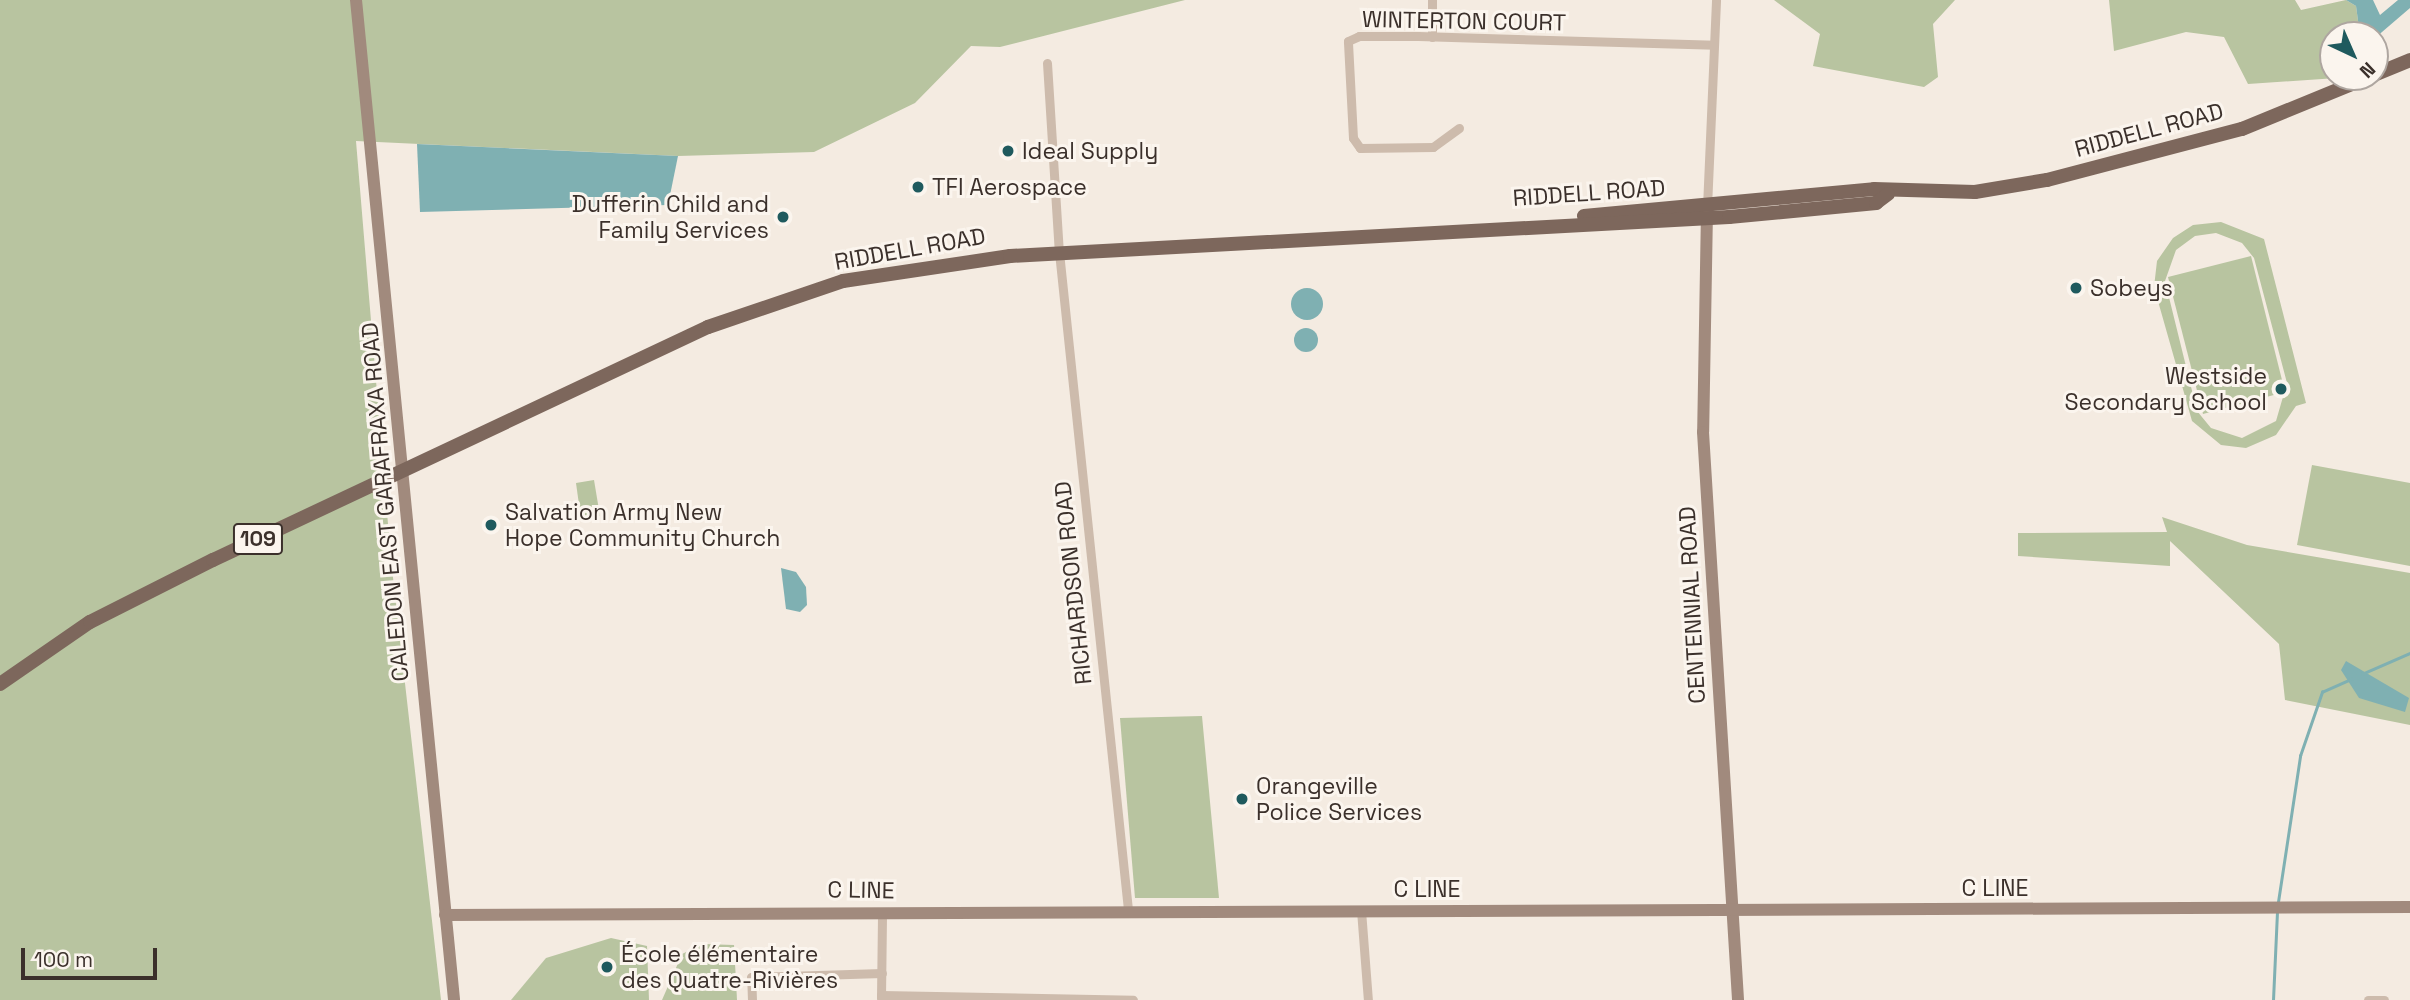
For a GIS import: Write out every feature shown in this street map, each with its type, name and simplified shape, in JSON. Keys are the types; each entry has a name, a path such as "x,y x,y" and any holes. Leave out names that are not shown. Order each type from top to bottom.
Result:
{"main road":[{"name":"RIDDELL ROAD","path":"404,470 708,327 843,281 1059,253 1876,203 1888,194 1975,192 2155,153 2264,121 2410,60"},
{"name":"109","path":"0,684 113,609 404,470"}],"street":[{"name":"CALEDON EAST GARAFRAXA ROAD","path":"356,0 454,1000"},
{"path":"1432,0 1432,37"},
{"path":"1707,212 1716,0"},
{"name":"WINTERTON COURT","path":"1459,128 1433,147 1370,152 1353,138 1348,41 1359,36 1714,45"},
{"name":"RICHARDSON ROAD","path":"1047,63 1059,253 1128,910"},
{"name":"CENTENNIAL ROAD","path":"1707,212 1703,432 1738,1000"},
{"name":"C LINE","path":"445,915 1128,910 2410,907"},
{"path":"1361,910 1368,1000"},
{"path":"882,912 881,997 1133,1000"},
{"path":"752,1000 751,976 882,973"},
{"path":"2368,1000 2384,1000"}],"green space":[{"path":"0,0 1185,0 1000,47 971,46 915,103 814,152 678,156 356,141 391,560 441,1000 0,1000"},
{"path":"1774,0 1955,0 1933,24 1938,77 1924,87 1813,66 1820,34"},
{"path":"2109,0 2295,0 2301,10 2346,0 2356,6 2358,21 2319,21 2319,79 2248,84 2224,37 2186,32 2114,51"},
{"path":"2221,222 2264,239 2306,403 2296,406 2276,435 2246,448 2221,445 2192,421 2154,287 2157,261 2173,238 2193,225","holes":["2216,233 2242,243 2254,258 2287,383 2276,421 2242,438 2211,428 2197,411 2165,281 2176,250 2195,236"]},
{"path":"2251,256 2285,392 2203,414 2168,277"},
{"path":"2312,465 2410,483 2410,566 2297,545"},
{"path":"594,480 600,516 581,519 576,483"},
{"path":"2162,517 2247,545 2410,573 2410,725 2285,700 2279,644 2170,541 2170,566 2018,556 2018,533 2167,532"},
{"path":"1202,716 1219,898 1135,898 1120,718"},
{"path":"611,938 647,946 649,1000 511,1000 546,958"},
{"path":"703,944 734,945 737,1000 662,1000 682,954"}],"water":[{"path":"2346,0 2373,0 2380,15 2398,0 2410,0 2410,8 2389,26 2389,21 2358,21 2356,6"},
{"path":"417,144 678,156 668,205 420,212"},
{"path":"1307,288 1318,293 1323,304 1318,315 1307,320 1296,315 1291,304 1296,293"},
{"path":"1306,328 1314,332 1318,340 1314,348 1306,352 1298,348 1294,340 1298,332"},
{"path":"781,568 796,572 806,587 807,605 800,612 786,609"},
{"path":"2346,661 2409,698 2405,712 2359,698 2341,670"}],"waterway":[{"path":"2362,674 2410,653"},
{"path":"2278,902 2300,756 2322,692 2353,678"},
{"path":"2273,1000 2277,912"}],"place":[{"name":"Ideal Supply","path":"1008,151"},
{"name":"TFI Aerospace","path":"918,187"},
{"name":"Dufferin Child and Family Services","path":"783,217"},
{"name":"Sobeys","path":"2076,288"},
{"name":"Westside Secondary School","path":"2281,389"},
{"name":"Salvation Army New Hope Community Church","path":"491,525"},
{"name":"Orangeville Police Services","path":"1242,799"},
{"name":"École élémentaire des Quatre-Rivières","path":"607,967"}]}
